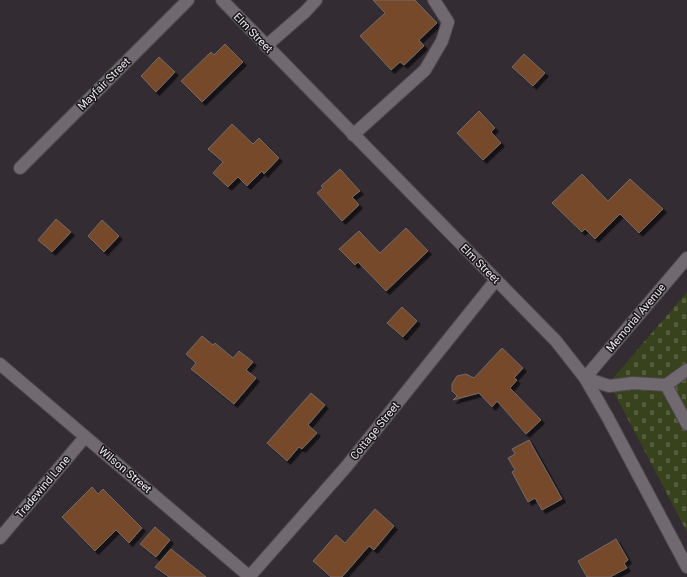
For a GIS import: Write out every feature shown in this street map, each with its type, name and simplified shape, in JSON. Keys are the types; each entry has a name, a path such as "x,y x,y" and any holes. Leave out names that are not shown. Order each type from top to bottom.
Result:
{"street":[{"name":"Mayfair Street","path":"20,168 188,0"},
{"name":"Elm Street","path":"222,0 556,341 585,378 687,566"},
{"path":"266,46 305,12 316,0"},
{"path":"353,135 425,70 442,41 448,22 434,0"},
{"name":"Memorial Avenue","path":"585,378 687,258"},
{"name":"Cottage Street","path":"250,577 346,467 496,280"},
{"name":"Wilson Street","path":"0,364 250,577"},
{"path":"585,378 609,386 634,384 666,385 687,370"},
{"path":"666,385 687,424"},
{"name":"Tradewind Lane","path":"0,538 86,437"}],"green space":[{"path":"687,292 687,532 609,383"}],"building":[{"path":"373,0 415,0 437,23 419,40 424,46 404,65 400,62 391,70 360,36 385,13"},
{"path":"225,44 243,62 202,102 181,81 211,52 214,55"},
{"path":"524,54 545,73 533,86 512,67"},
{"path":"159,57 175,72 156,92 141,76"},
{"path":"479,111 495,128 491,132 501,143 483,160 457,133"},
{"path":"232,124 253,144 259,138 279,158 264,174 262,171 247,186 238,177 228,187 213,173 223,162 208,149"},
{"path":"340,169 360,191 352,197 359,205 342,221 317,193 323,188 321,186"},
{"path":"582,174 608,201 630,179 663,209 639,233 620,214 595,239 585,229 582,232 552,203"},
{"path":"56,219 71,232 52,252 38,240"},
{"path":"102,220 119,236 104,252 88,236"},
{"path":"406,228 428,251 386,291 358,262 355,265 339,249 359,231 380,253"},
{"path":"402,307 417,321 403,337 387,323"},
{"path":"202,336 213,345 215,343 233,358 239,351 253,362 246,370 256,378 234,404 191,369 196,363 186,354"},
{"path":"502,348 523,368 514,378 517,380 510,388 541,420 526,434 497,401 492,407 479,393 453,400 457,396 452,391 452,384 457,376 466,374 474,378"},
{"path":"311,393 325,405 308,425 317,433 302,449 299,447 287,461 267,443"},
{"path":"529,440 562,499 542,510 535,498 528,502 512,472 515,470 508,458 515,454 512,449"},
{"path":"92,487 98,494 103,489 142,528 129,543 116,530 95,551 62,517"},
{"path":"375,509 394,526 374,550 369,546 342,577 331,577 313,561 336,535 345,543"},
{"path":"155,527 170,540 156,557 140,544"},
{"path":"616,539 628,560 624,563 627,568 610,577 587,577 578,561"},
{"path":"171,549 206,577 169,577 155,567"}]}
